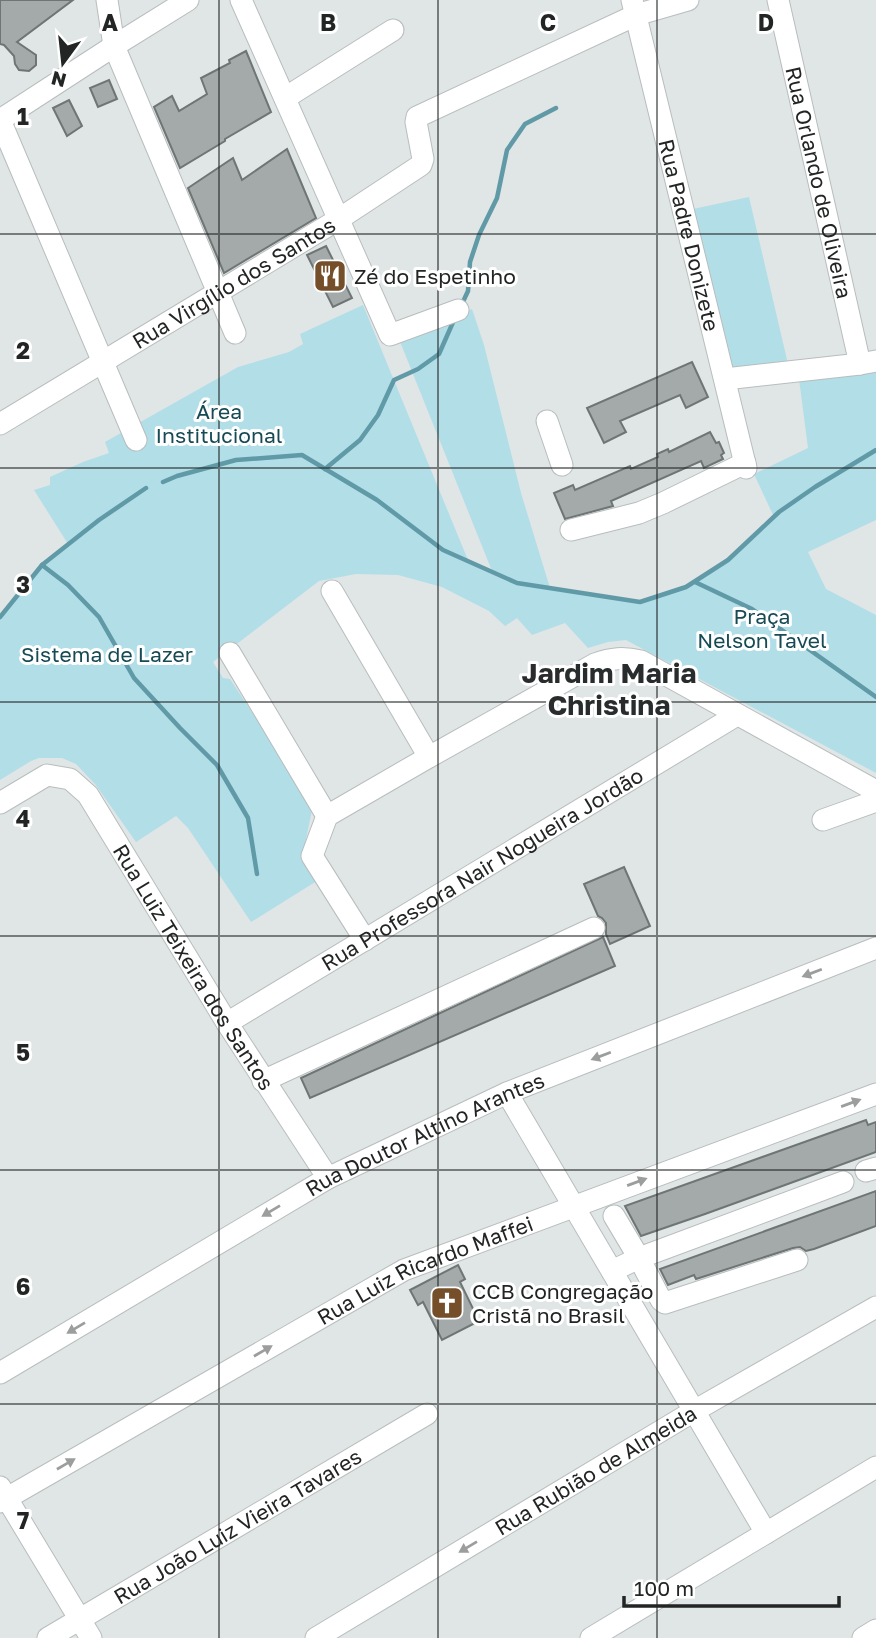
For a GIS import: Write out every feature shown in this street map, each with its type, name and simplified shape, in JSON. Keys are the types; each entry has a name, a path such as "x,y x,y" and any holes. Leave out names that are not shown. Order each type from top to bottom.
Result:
{"street":[{"path":"107,0 114,46 235,333"},
{"path":"136,440 0,120 188,0"},
{"path":"241,0 390,335 458,310"},
{"path":"634,8 688,0"},
{"name":"Rua Orlando de Oliveira","path":"778,0 868,363"},
{"name":"Rua Virgílio dos Santos","path":"0,424 339,219 421,165 423,159 417,117 634,8"},
{"name":"Rua Padre Donizete","path":"572,530 639,513 746,466 634,8"},
{"path":"285,98 393,30"},
{"path":"724,379 868,363"},
{"path":"547,421 562,465"},
{"path":"332,591 429,757"},
{"path":"230,653 327,816"},
{"path":"365,940 312,856 327,816 595,664 612,658 641,661 876,791"},
{"name":"Rua Professora Nair Nogueira Jordão","path":"227,1023 737,715"},
{"name":"Rua Luiz Teixeira dos Santos","path":"0,803 47,775 70,779 88,795 227,1023 327,1178"},
{"path":"823,820 876,801"},
{"path":"263,1080 594,928"},
{"name":"Rua Doutor Altino Arantes","path":"0,1373 327,1178 507,1093 876,948"},
{"path":"507,1093 766,1533"},
{"name":"Rua Luiz Ricardo Maffei","path":"2,1496 404,1269 876,1094"},
{"path":"612,1271 639,1258 843,1182"},
{"path":"614,1216 665,1303 797,1260"},
{"name":"Rua Rubião de Almeida","path":"316,1638 695,1411 876,1307"},
{"name":"Rua João Luiz Vieira Tavares","path":"48,1638 427,1414"},
{"path":"591,1638 876,1467"},
{"path":"2,1496 90,1638"},
{"path":"863,1638 876,1630"}],"green space":[{"path":"749,197 788,364 743,370 732,367 693,209"},
{"path":"363,305 468,560 492,571 399,339 472,309 484,345 521,493 550,588 639,602 686,587 728,560 774,517 754,474 808,448 799,379 876,369 876,520 808,552 826,589 876,615 876,773 626,640 588,648 565,623 532,635 517,618 505,626 489,611 442,587 398,575 356,574 319,581 213,662 223,678 230,679 307,796 312,810 305,844 308,859 320,879 251,922 188,828 176,816 136,842 95,784 76,764 62,758 39,758 0,780 0,617 42,565 68,544 34,490 50,485 50,477 109,453 105,442 238,367 289,352 303,344 300,334"}],"building":[{"path":"0,0 73,0 17,42 36,55 36,65 29,71 19,70 14,56 0,44"},
{"path":"246,51 271,112 180,168 154,107 172,96 179,111 207,94 201,78"},
{"path":"109,80 117,99 98,107 90,88"},
{"path":"69,100 82,126 67,136 53,108"},
{"path":"287,149 316,218 224,273 188,188 233,158 242,180"},
{"name":"Zé do Espetinho","path":"326,246 352,298 333,307 307,255"},
{"path":"692,362 708,397 686,408 680,395 620,421 626,432 604,443 587,408"},
{"path":"710,432 716,443 719,442 724,453 721,455 723,459 704,468 701,461 611,501 613,506 565,519 554,493 573,485 575,490 630,466 631,469 658,457 657,454 668,449 669,452"},
{"path":"624,867 650,926 610,944 606,923 598,916 584,884"},
{"path":"603,937 615,966 310,1098 301,1078"},
{"path":"866,1120 868,1125 876,1122 876,1152 705,1214 641,1236 625,1206"},
{"path":"876,1191 876,1226 814,1249 806,1251 800,1247 793,1248 696,1279 694,1275 668,1285 660,1269"},
{"name":"CCB Congregação Cristã no Brasil","path":"458,1265 465,1279 460,1282 479,1321 442,1340 423,1302 418,1305 410,1290"}],"waterway":[{"path":"461,306 468,291 470,262 479,235 497,198 507,150 525,124 556,108"},
{"path":"325,469 360,440 378,415 394,380 418,369 439,354 454,320"},
{"path":"163,482 236,460 302,455 377,500 443,550 517,583 640,602 686,587 728,560 779,512 876,450"},
{"path":"0,617 42,565 99,520 146,488"},
{"path":"42,565 68,585 99,617 134,678 217,765 248,818 257,874"},
{"path":"695,582 752,609 876,697"}],"place":[{"name":"Zé do Espetinho","path":"330,276"},
{"name":"CCB Congregação Cristã no Brasil","path":"447,1303"}],"district":[{"name":"Jardim Maria Christina","path":"609,688"}],"park label":[{"name":"Área Institucional","path":"219,423"},
{"name":"Praça Nelson Tavel","path":"762,628"},
{"name":"Sistema de Lazer","path":"107,654"}]}
